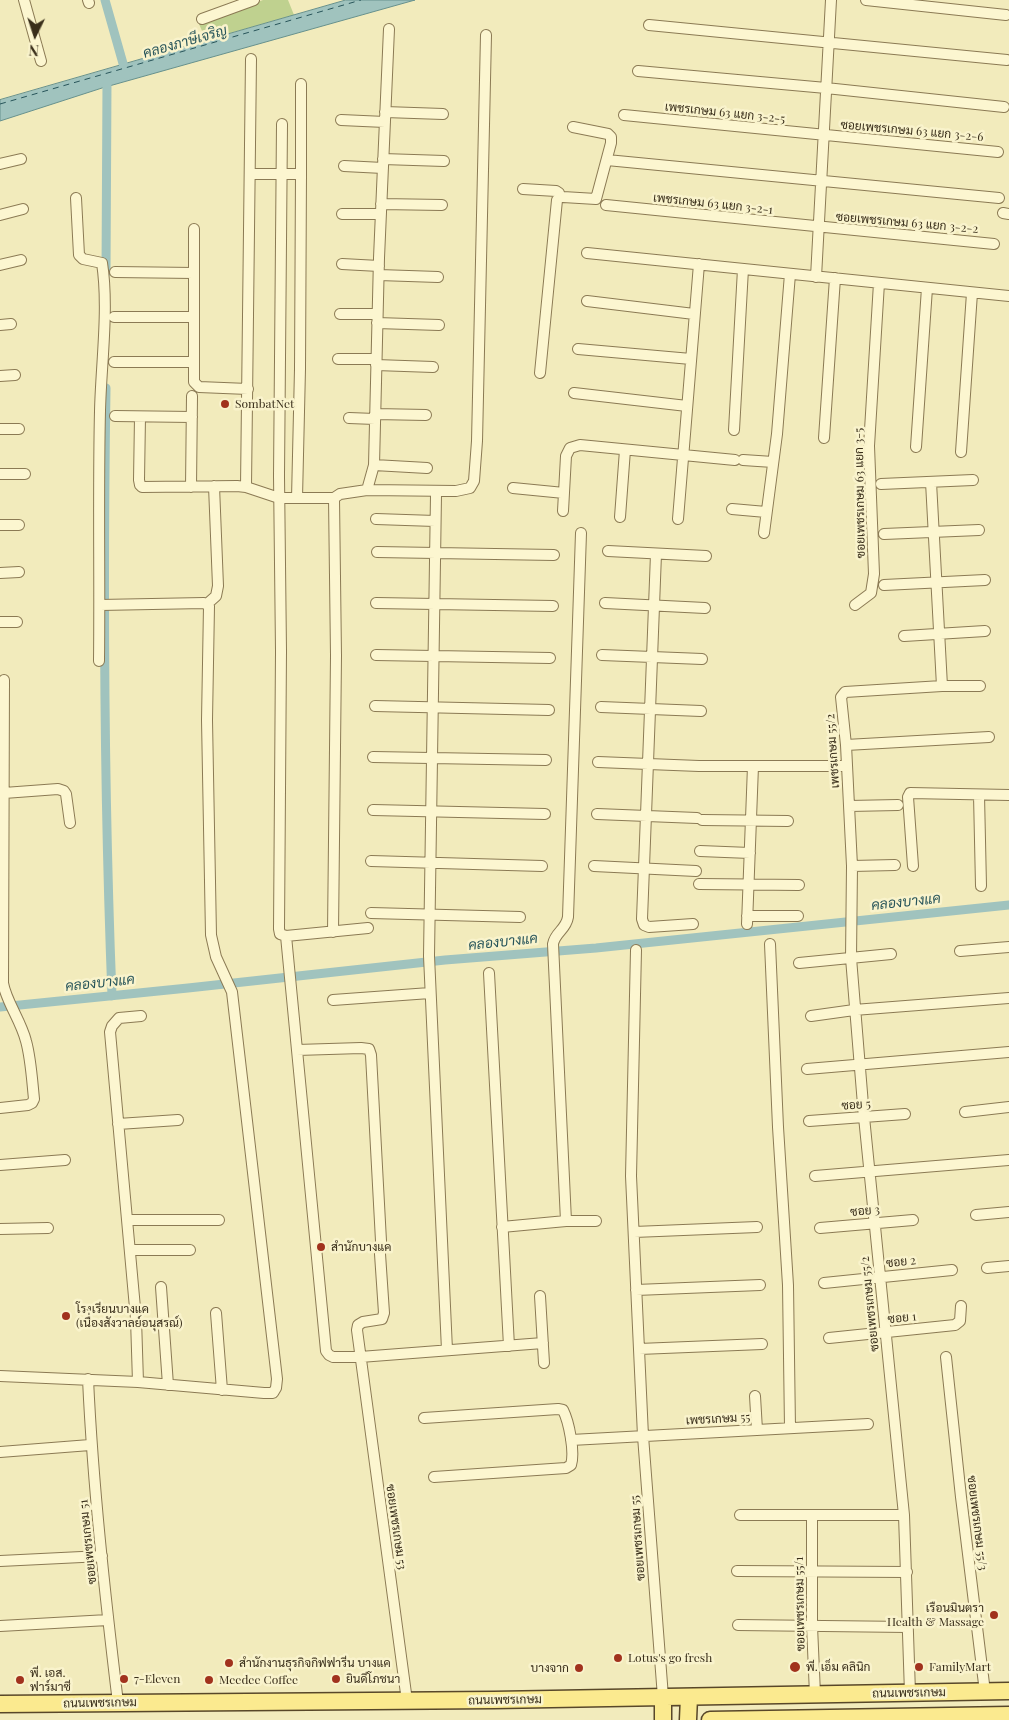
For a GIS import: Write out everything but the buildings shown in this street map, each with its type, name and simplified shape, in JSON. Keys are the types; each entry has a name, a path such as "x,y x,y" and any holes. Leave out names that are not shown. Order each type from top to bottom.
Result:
{"main road":[{"name":"ถนนเพชรเกษม","path":"0,1704 407,1701 1009,1691"},
{"path":"931,1692 934,1716"},
{"path":"663,1697 663,1720"},
{"path":"688,1720 689,1697"},
{"name":"ถนนเพชรเกษม","path":"710,1720 1009,1715"}],"street":[{"path":"24,0 41,61"},
{"path":"202,19 254,0"},
{"path":"816,277 831,0"},
{"path":"866,0 1006,15"},
{"path":"649,25 1007,60"},
{"path":"367,490 374,465 377,319 389,30"},
{"path":"140,417 140,484 147,488 246,487 279,498 334,498 340,494 367,490 456,491 470,488 474,481 476,441 486,35"},
{"path":"246,487 250,59"},
{"path":"638,71 1004,106"},
{"path":"297,498 302,174 301,84"},
{"path":"341,120 443,114"},
{"name":"เพชรเกษม 63 แยก 3-2-5","path":"624,115 824,136"},
{"path":"282,124 279,498 279,929 280,934 286,936 368,928"},
{"path":"560,197 596,200 611,143 611,137 608,134 573,126"},
{"name":"ซอยเพชรเกษม 63 แยก 3-2-6","path":"824,136 998,152"},
{"path":"0,164 21,159"},
{"path":"607,160 999,198"},
{"path":"344,166 444,161"},
{"path":"250,174 302,174"},
{"path":"523,190 556,190 560,193 540,373"},
{"path":"76,198 79,255 83,259 102,263 104,272 100,412 99,661"},
{"path":"342,214 442,205"},
{"name":"เพชรเกษม 63 แยก 3-2-1","path":"606,205 818,227"},
{"path":"0,215 23,209"},
{"name":"ซอยเพชรเกษม 63 แยก 3-2-2","path":"818,227 994,244"},
{"path":"194,229 194,362 196,385 248,389"},
{"path":"587,253 1009,296"},
{"path":"0,265 21,260"},
{"path":"342,264 379,271 438,277"},
{"path":"678,519 698,264"},
{"path":"734,430 744,269"},
{"path":"115,272 194,273"},
{"path":"764,533 777,434 790,274"},
{"path":"824,438 835,278"},
{"name":"ซอยเพชรเกษม 63 แยก 3-5","path":"855,605 871,592 874,574 869,446 879,283"},
{"path":"916,447 927,288"},
{"path":"961,452 972,293"},
{"path":"587,301 694,314"},
{"path":"340,314 439,325"},
{"path":"114,317 194,317"},
{"path":"0,325 11,324"},
{"path":"578,349 691,359"},
{"path":"338,359 433,367"},
{"path":"114,362 194,362"},
{"path":"0,376 16,375"},
{"path":"574,393 687,406"},
{"path":"191,487 192,396"},
{"path":"349,418 426,415"},
{"path":"115,416 192,417"},
{"path":"0,429 19,429"},
{"path":"562,511 566,456 570,448 580,445 683,456 773,462"},
{"path":"620,516 626,450"},
{"path":"374,465 427,468"},
{"path":"0,474 25,474"},
{"path":"881,484 973,480"},
{"path":"931,482 942,686"},
{"path":"100,605 207,604 216,596 218,586 214,486"},
{"path":"513,488 564,493"},
{"path":"436,495 429,963 446,1350"},
{"path":"334,498 336,656 334,932"},
{"path":"732,509 766,512"},
{"path":"376,519 436,521"},
{"path":"0,525 19,525"},
{"path":"884,534 979,530"},
{"path":"566,1221 554,939 564,928 568,917 582,533"},
{"path":"608,551 706,556"},
{"path":"377,552 554,555"},
{"path":"656,554 642,919 644,925 649,927 693,924"},
{"path":"0,573 19,572"},
{"path":"884,585 985,580"},
{"path":"376,603 553,606"},
{"path":"605,603 705,608"},
{"path":"0,1376 138,1382 273,1393 276,1388 277,1379 232,992 213,948 210,924 207,720 209,606 207,604"},
{"path":"0,622 17,622"},
{"path":"904,636 985,631"},
{"path":"376,654 550,658"},
{"path":"602,655 702,659"},
{"path":"0,1108 32,1103 34,1099 27,1042 17,1014 7,996 2,957 4,793 2,738 4,680"},
{"name":"เพชรเกษม 55/2","path":"851,914 852,866 846,745 841,697 843,694 942,686 980,686"},
{"path":"375,706 549,710"},
{"path":"601,707 701,711"},
{"path":"846,745 989,737"},
{"path":"374,757 546,760"},
{"path":"598,762 698,766 846,766"},
{"path":"753,766 747,920 798,916"},
{"path":"4,793 64,791 70,822"},
{"path":"912,866 908,797 910,793 1009,795"},
{"path":"979,795 981,886"},
{"path":"849,806 898,805"},
{"path":"373,810 545,814"},
{"path":"597,814 788,821"},
{"path":"700,851 750,853"},
{"path":"372,862 542,866"},
{"path":"852,866 895,865"},
{"path":"594,866 696,871"},
{"path":"699,884 799,885"},
{"path":"371,913 520,917"},
{"name":"ซอยเพชรเกษม 55/2","path":"851,914 854,1010 904,1515 910,1693"},
{"path":"286,936 326,1352 329,1356 333,1357 360,1357 543,1343"},
{"path":"770,944 778,1127 788,1285 790,1428"},
{"path":"960,951 1009,947"},
{"name":"ซอยเพชรเกษม 55","path":"636,950 631,1176 643,1436 663,1697"},
{"path":"799,964 891,954"},
{"path":"489,973 509,1346"},
{"path":"333,1000 430,992"},
{"path":"811,1016 854,1010 1009,998"},
{"path":"138,1382 136,1319 110,1032 118,1018 141,1016"},
{"name":"ซอยเพชรเกษม 53","path":"297,1050 361,1048 369,1049 372,1055 384,1313 382,1319 362,1322 358,1325 357,1330 407,1701"},
{"path":"807,1069 1009,1052"},
{"path":"965,1112 1009,1107"},
{"name":"ซอย 5","path":"809,1121 905,1114"},
{"path":"118,1124 178,1120"},
{"path":"0,1165 65,1160"},
{"path":"815,1176 1009,1160"},
{"path":"976,1215 1009,1212"},
{"path":"128,1220 219,1220"},
{"name":"ซอย 3","path":"820,1228 913,1220"},
{"path":"502,1227 566,1221 596,1221"},
{"path":"634,1232 758,1227"},
{"path":"0,1229 48,1228"},
{"path":"130,1250 190,1250"},
{"path":"986,1268 1009,1266"},
{"name":"ซอย 2","path":"824,1283 952,1270"},
{"path":"636,1290 760,1285"},
{"path":"161,1287 168,1385"},
{"path":"540,1296 544,1363"},
{"name":"ซอย 1","path":"829,1338 955,1325 960,1321 961,1306"},
{"path":"216,1312 222,1390"},
{"path":"639,1349 762,1344"},
{"name":"ซอยเพชรเกษม 55/3","path":"946,1357 960,1497 985,1692"},
{"name":"ซอยเพชรเกษม 51","path":"88,1379 90,1445 118,1703"},
{"path":"755,1396 757,1430"},
{"path":"424,1418 558,1409 563,1410 565,1414 571,1440 573,1460 571,1465 566,1468 434,1476"},
{"name":"เพชรเกษม 55","path":"571,1440 868,1424"},
{"path":"0,1452 90,1445"},
{"name":"ซอยเพชรเกษม 55/1","path":"812,1514 812,1626 815,1694"},
{"path":"740,1515 904,1515"},
{"path":"0,1561 102,1556"},
{"path":"737,1571 906,1572"},
{"path":"0,1626 108,1620"},
{"path":"738,1625 908,1627"}],"green space":[{"path":"263,0 288,0 294,15 206,40 199,24"}],"water":[{"path":"346,0 415,0 102,88 0,121 0,100"}],"waterway":[{"path":"105,0 126,74"},
{"path":"106,273 107,81"},
{"path":"106,388 105,692 112,996"},
{"name":"คลองบางแค","path":"0,1007 445,960 596,948 1009,905"}],"ferry route":[{"path":"0,104 361,0"}],"place":[{"name":"SombatNet","path":"225,404"},
{"name":"สำนักบางแค","path":"321,1247"},
{"name":"โรงเรียนบางแค (เนื่องสังวาลย์อนุสรณ์)","path":"66,1316"},
{"name":"เรือนมินตรา Health & Massage","path":"994,1615"},
{"name":"Lotus's go fresh","path":"618,1658"},
{"name":"สำนักงานธุรกิจกิฟฟารีน บางแค","path":"229,1663"},
{"name":"พี. เอ็ม คลินิก","path":"795,1667"},
{"name":"FamilyMart","path":"919,1667"},
{"name":"บางจาก","path":"579,1668"},
{"name":"7-Eleven","path":"124,1679"},
{"name":"ยินดีโภชนา","path":"336,1679"},
{"name":"พี. เอส. ฟาร์มาซี","path":"20,1680"},
{"name":"Meedee Coffee","path":"209,1680"}],"water label":[{"name":"คลองภาษีเจริญ","path":"185,42"}]}
